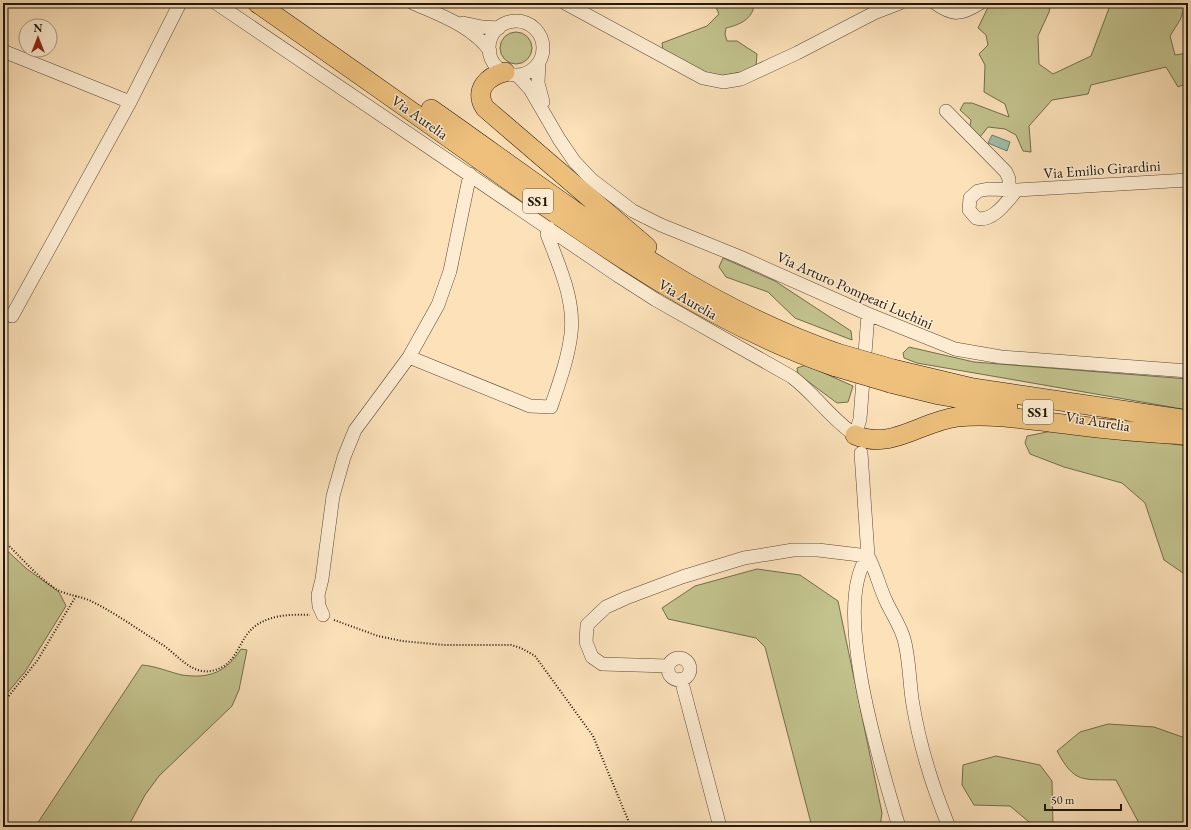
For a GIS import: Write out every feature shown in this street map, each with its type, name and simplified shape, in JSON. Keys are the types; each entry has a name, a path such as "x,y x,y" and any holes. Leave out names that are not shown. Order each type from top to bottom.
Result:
{"highway":[{"name":"Via Aurelia","path":"257,3 578,229 654,280 741,328 836,360 987,404 1188,435"},
{"name":"Via Aurelia","path":"280,3 646,259 697,290 836,360"},
{"path":"511,74 492,77 483,86 480,98 485,108 642,243 667,261 732,302 758,321"},
{"name":"Via Aurelia","path":"891,376 1188,420"},
{"path":"855,434 873,440 886,440 941,420 986,416 1116,430 1188,435"}],"street":[{"path":"12,316 130,102 180,3"},
{"path":"216,3 656,300 792,377 811,393 842,425 855,434 860,419 868,314"},
{"path":"413,3 449,19 472,33 490,51"},
{"path":"565,3 703,78 723,82 741,79 769,67 863,19 900,3"},
{"path":"935,3 946,11 953,13 967,10 980,3"},
{"path":"449,19 474,26 499,28"},
{"path":"514,21 531,25 541,38 543,46 539,62 533,69 511,74 495,64 490,51 490,42 493,34 499,28 506,23 514,21"},
{"path":"3,50 130,102"},
{"name":"Via Arturo Pompeati Luchini","path":"539,62 538,84 553,130"},
{"name":"Via Arturo Pompeati Luchini","path":"511,74 530,89 553,130 574,161 592,180 633,211 661,225 740,257 868,314 938,343 976,353 1001,357 1188,371"},
{"name":"Via Emilio Girardini","path":"946,111 1006,172 1013,190 1188,180"},
{"path":"323,615 319,606 318,595 322,579 333,496 344,457 355,430 408,357 434,313 446,284 470,174"},
{"path":"408,357 530,406 551,408 567,359 572,333 571,312 566,287 547,234 549,228"},
{"path":"861,453 868,556 904,641 912,704 919,736 931,780 949,827"},
{"path":"681,679 688,673 689,666 686,661 676,658 668,666 602,664 592,657 586,642 586,625 606,607 626,598 682,577 744,558 783,550 806,549 868,556"},
{"path":"868,556 864,561 856,585 855,634 871,727 899,827"},
{"path":"668,666 671,676 681,679"},
{"path":"681,679 720,827"}],"path":[{"path":"3,540 50,585 64,593 94,602 167,648 181,661 204,671 214,671 227,665 256,625 269,618 288,615 323,615 378,636 402,641 444,645 511,646 528,651 535,656 593,736 631,827"},
{"path":"3,703 37,661 76,596"}],"green space":[{"path":"714,3 754,3 749,17 741,23 726,28 725,34 727,41 737,41 757,54 756,66 741,72 715,77 663,51 662,43 707,26 719,14"},
{"path":"990,3 1051,3 1049,12 1038,36 1039,64 1053,74 1091,56 1111,3 1188,3 1188,11 1183,12 1170,36 1175,55 1188,53 1188,83 1178,87 1166,67 1091,85 1088,94 1052,100 1029,126 1031,152 1023,151 1016,135 1005,129 988,127 980,137 970,126 971,120 960,110 964,103 972,103 1009,117 1005,104 984,92 985,65 979,54 988,45 986,35 978,28"},
{"path":"513,32 519,32 529,39 532,48 531,54 525,61 519,64 513,64 503,57 500,51 500,45 507,35"},
{"path":"723,258 775,281 851,331 852,340 795,318 768,292 726,277 719,267"},
{"path":"909,347 974,362 1188,379 1188,410 917,363 904,358 903,353"},
{"path":"806,365 853,386 848,402 837,403 798,374 797,368"},
{"path":"1057,430 1188,446 1188,572 1183,573 1164,560 1145,503 1122,483 1064,467 1030,454 1025,443 1027,436"},
{"path":"3,547 27,569 59,592 66,606 25,672 3,698"},
{"path":"757,569 800,575 838,601 882,813 880,827 812,827 765,647 756,638 668,619 662,608 695,586"},
{"path":"241,649 247,650 239,690 232,706 159,776 145,795 128,827 35,827 142,665 182,675 209,675 223,668"},
{"path":"1108,724 1154,727 1188,739 1188,827 1141,827 1116,780 1080,778 1063,762 1057,751 1080,732"},
{"path":"996,756 1040,765 1052,781 1053,827 1035,827 1010,806 974,805 962,785 963,765"}],"shaded area":[{"path":"992,135 1010,142 1007,151 988,143"}]}
